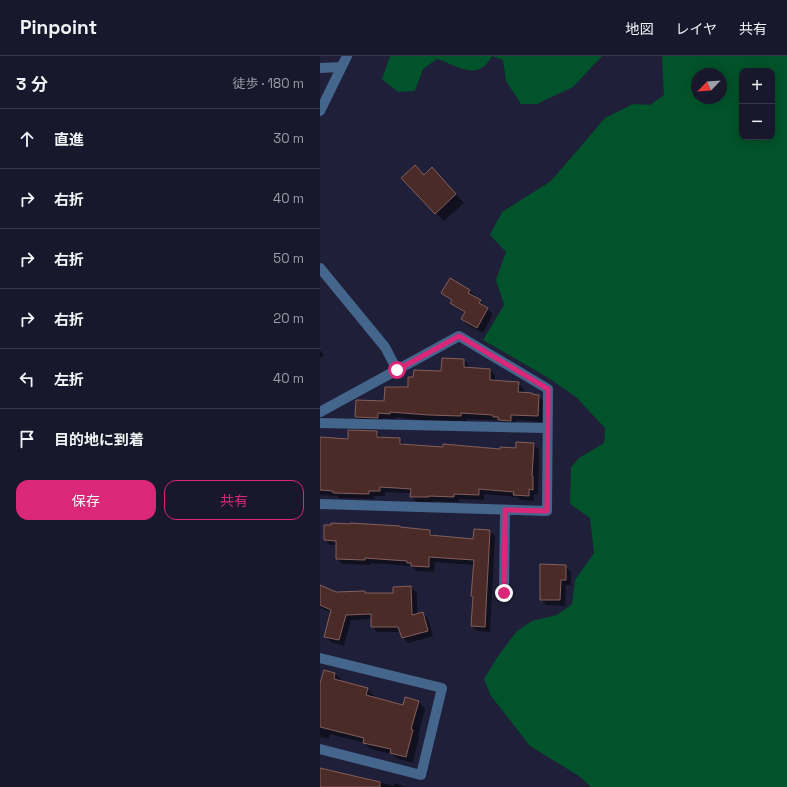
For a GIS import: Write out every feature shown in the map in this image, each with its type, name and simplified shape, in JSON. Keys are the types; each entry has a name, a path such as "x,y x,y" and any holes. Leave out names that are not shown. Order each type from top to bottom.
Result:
{"street":[{"path":"320,111 347,56"},
{"path":"320,68 341,67"},
{"path":"320,268 385,347 397,370"},
{"path":"320,412 459,336 548,389 547,511 320,504"},
{"path":"320,423 547,428"},
{"path":"504,593 505,510"},
{"path":"320,658 442,688 421,775 320,749"}],"green space":[{"path":"390,56 492,56 480,69 474,70 460,68 437,59 423,69 415,91 398,92 382,79"},
{"path":"492,56 602,56 573,87 537,104 521,104 506,81 503,60"},
{"path":"662,56 787,56 787,787 591,787 579,776 530,746 491,696 484,679 498,656 517,631 532,621 557,615 572,604 575,580 594,553 590,518 570,504 571,467 579,458 604,443 605,428 576,397 547,377 483,340 504,305 496,280 506,252 490,235 502,212 551,181 605,118 633,104 650,105 664,95"}],"building":[{"path":"415,165 424,175 432,167 456,194 435,214 401,178"},
{"path":"450,278 470,290 468,293 481,300 479,303 488,308 477,328 461,319 465,312 450,303 452,300 441,293"},
{"path":"442,358 464,359 464,367 490,369 490,380 519,382 518,392 539,395 538,416 511,415 511,421 498,420 498,417 493,417 493,415 461,413 461,416 390,412 390,414 378,413 378,418 355,417 356,400 384,401 385,387 408,387 408,377 413,377 414,370 441,371"},
{"path":"348,430 377,431 377,437 400,438 400,444 443,447 443,444 500,449 500,447 516,448 516,442 534,443 532,476 533,490 529,489 529,496 513,495 514,492 479,489 479,495 454,494 454,497 410,497 411,489 380,487 380,491 369,491 369,494 333,493 333,491 320,490 320,437 348,439"},
{"path":"331,523 400,526 430,530 430,535 473,539 474,529 490,530 485,627 471,626 473,597 471,596 474,560 429,557 429,567 411,566 411,563 407,563 407,561 365,558 365,560 336,559 336,541 324,540 324,525 331,525"},
{"path":"540,564 566,565 566,580 561,580 560,600 540,600"},
{"path":"320,585 336,592 365,591 365,593 393,593 393,587 411,586 412,615 423,612 428,631 402,638 398,627 371,627 371,614 346,615 339,640 324,637 331,610 320,605"},
{"path":"324,670 335,673 334,679 368,688 366,695 403,705 405,697 419,701 411,729 413,730 406,757 390,753 391,749 363,743 364,738 320,727 320,683"},
{"path":"320,768 380,782 380,787 320,787"}],"route":[{"path":"397,370 459,336 548,389 547,511 505,510 504,593"}]}
